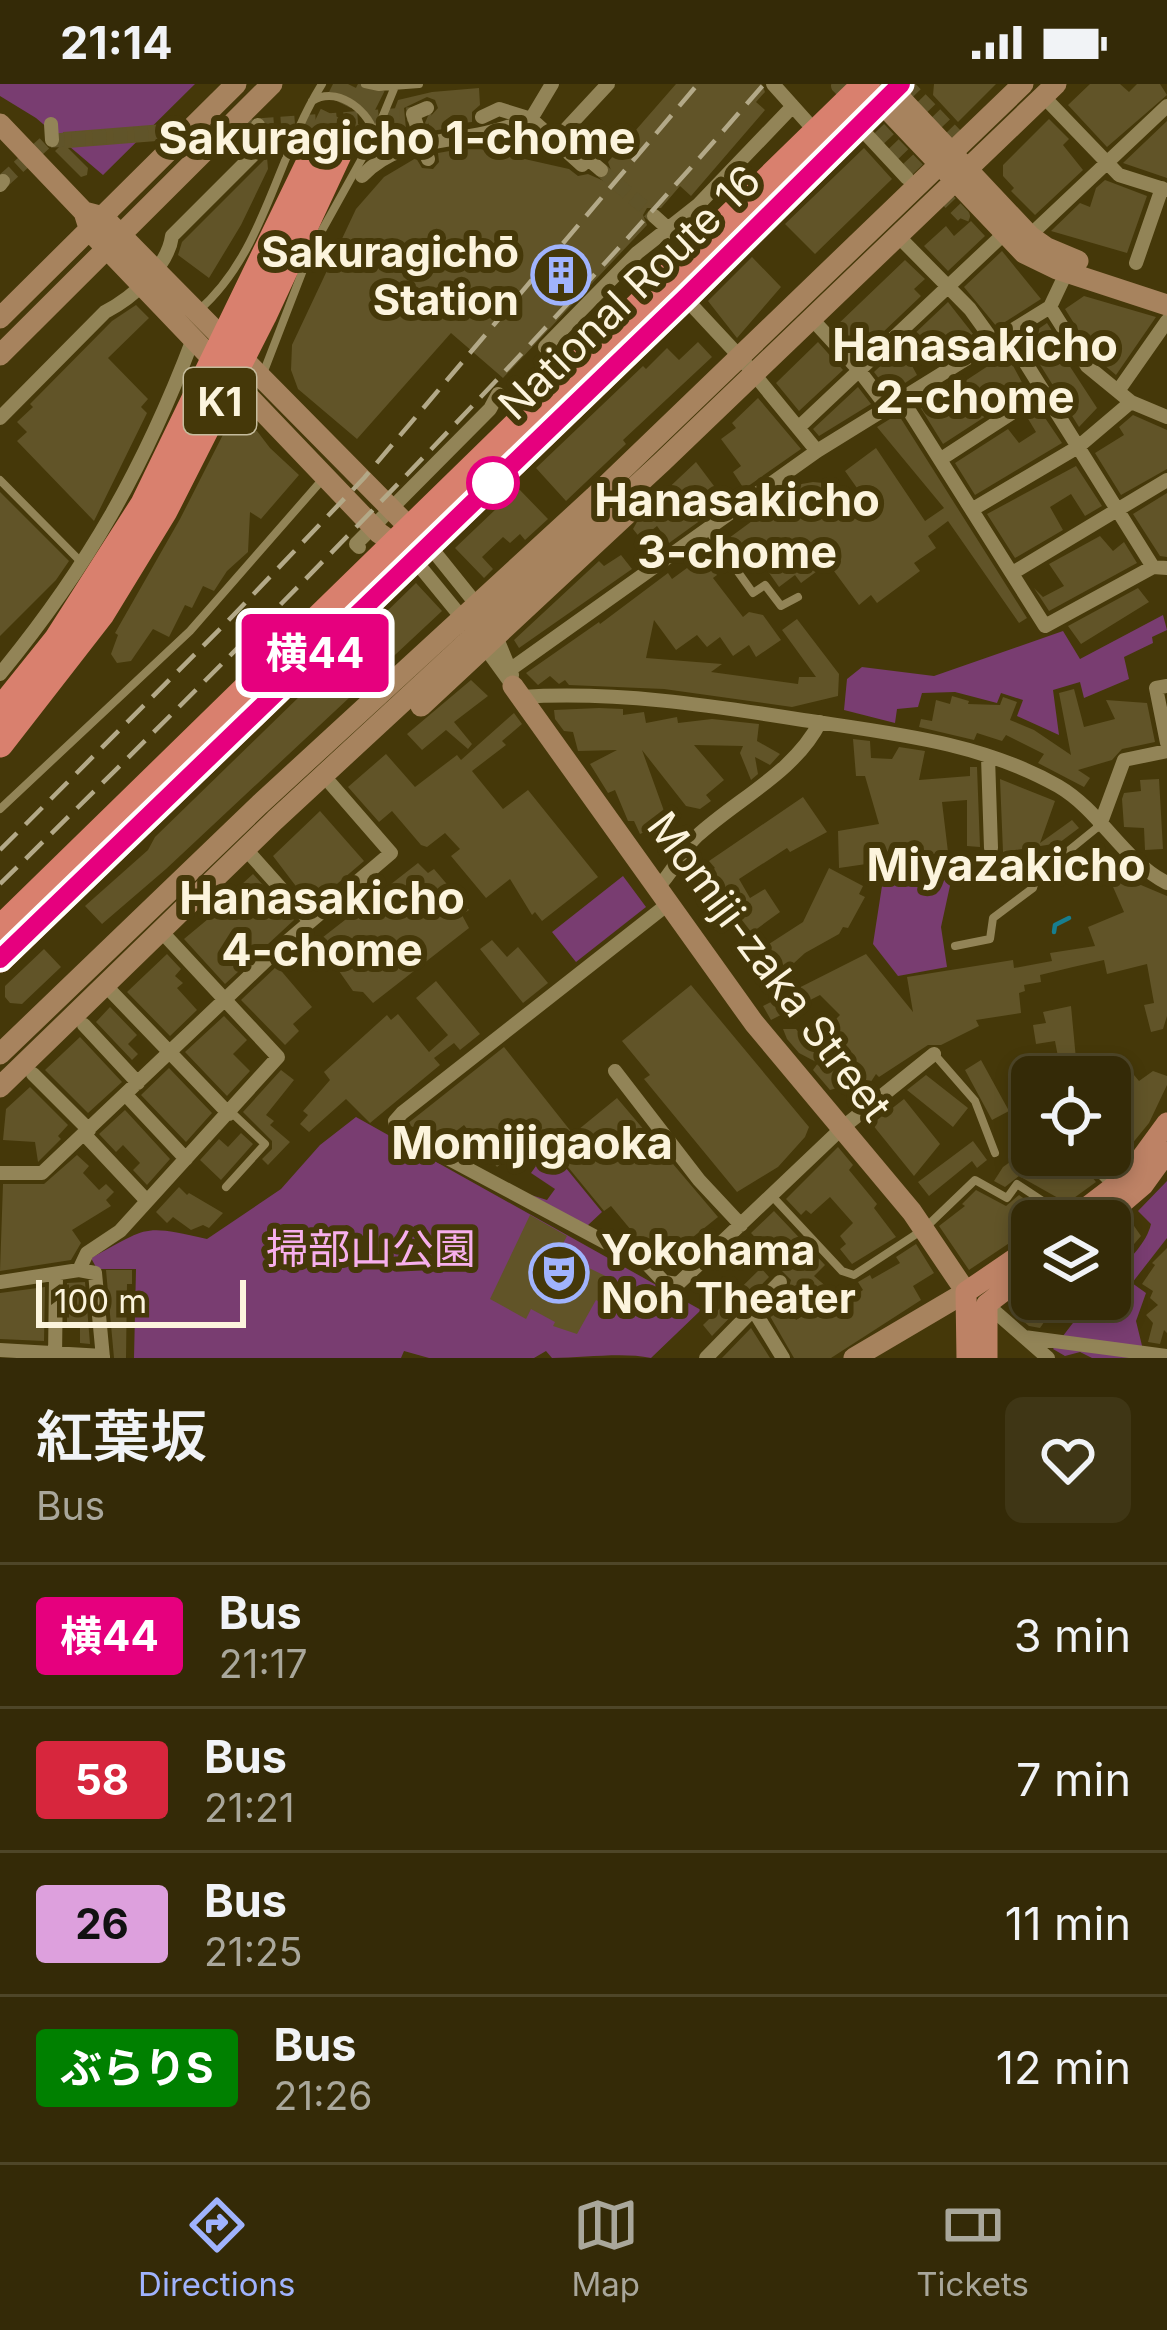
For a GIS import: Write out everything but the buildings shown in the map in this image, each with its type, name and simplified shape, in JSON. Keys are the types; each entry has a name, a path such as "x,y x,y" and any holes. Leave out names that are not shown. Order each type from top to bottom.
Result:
{"highway":[{"name":"National Route 16","path":"0,929 685,298 879,88"},
{"name":"National Route 16","path":"0,959 879,88"},
{"name":"K1","path":"0,744 60,653 144,504 332,142"},
{"name":"K1","path":"0,711 60,653"},
{"path":"0,701 60,653"},
{"path":"0,762 60,653"}],"main road":[{"path":"1097,1200 1154,1145 1167,1124"},
{"path":"1125,1200 1167,1152"},
{"path":"967,1358 967,1292 1011,1262"},
{"path":"987,1358 987,1304 1011,1285"}],"street":[{"path":"0,318 92,220 236,84"},
{"path":"0,355 272,84"},
{"path":"362,176 404,148 488,133 531,119 552,84"},
{"path":"555,141 608,84"},
{"path":"0,1087 686,439 747,366 812,319 898,236 1023,84"},
{"path":"775,85 793,85"},
{"path":"775,85 807,122"},
{"path":"879,88 1039,262 1167,289"},
{"path":"0,1054 260,803 747,366 953,168 1050,90 1119,175 1164,189 1136,263"},
{"path":"798,428 948,287 1108,163 1167,106"},
{"path":"545,347 556,328 698,205 792,107"},
{"path":"427,108 413,114 428,159"},
{"path":"481,110 499,109 531,119 583,165 591,155 601,170"},
{"path":"0,124 418,548 490,641 513,683"},
{"path":"51,124 59,144"},
{"path":"0,418 170,254 172,236 260,148 258,125 272,131 266,138"},
{"path":"890,145 868,136 906,172"},
{"path":"654,216 683,242"},
{"path":"898,236 970,309 992,341"},
{"path":"1070,265 1167,304"},
{"path":"513,683 707,529 817,451 1050,307 1070,265"},
{"path":"685,298 817,451"},
{"path":"1050,307 1087,366 1124,397 1167,418"},
{"path":"812,319 886,407"},
{"path":"973,509 1078,447 1124,397 1167,321"},
{"path":"556,328 574,345"},
{"path":"0,674 84,565 154,436 199,330"},
{"path":"901,398 1045,626 1160,568 1118,510 1007,332"},
{"path":"251,378 325,476 418,548 434,579 490,641"},
{"path":"941,459 1044,392"},
{"path":"357,545 490,409 498,394"},
{"path":"185,908 201,902 490,641 668,472 686,439"},
{"path":"1014,572 1167,480"},
{"path":"513,683 911,735 988,757 1077,799 1138,864 1167,883"},
{"name":"Momiji-zaka Street","path":"513,683 778,1055 924,1228 967,1292"},
{"path":"1100,825 1124,760 1167,747 1156,688 1167,686"},
{"path":"820,722 774,775 699,834 663,896 402,1113 394,1127 648,1265 664,1282 674,1284 683,1282 842,1128 934,1054"},
{"path":"988,757 991,848"},
{"path":"0,1173 41,1173 309,920 391,854 332,784"},
{"path":"251,855 309,920"},
{"path":"79,1270 87,1253 120,1231 278,1057 161,931"},
{"path":"105,985 230,1113"},
{"path":"84,1025 186,1159"},
{"path":"615,1071 699,1180 741,1225"},
{"path":"33,1074 147,1201"},
{"path":"1106,1176 1116,1186"},
{"path":"0,1282 79,1270 95,1273 103,1357 0,1350"},
{"path":"55,1356 56,1276"},
{"path":"706,1358 780,1282"},
{"path":"854,1358 967,1292 1048,1358"},
{"path":"753,1309 784,1358"},
{"path":"1024,1337 1167,1356"}],"lane":[{"path":"199,330 241,258 322,84"},
{"path":"366,84 419,84"},
{"path":"251,378 396,85"},
{"path":"311,102 323,95 348,102 370,120 375,135"},
{"path":"0,809 190,631 325,476"},
{"path":"0,480 84,565"},
{"path":"707,529 753,592 765,585 781,606 798,597"},
{"path":"955,946 990,939 993,918 1034,888 1040,867 1062,856 1100,825"},
{"path":"934,1054 975,1101 994,1153"},
{"path":"226,1187 265,1144 230,1113"},
{"path":"771,1195 842,1271 854,1274 924,1228 975,1180 1007,1198 1017,1184 1041,1200"}],"green space":[{"path":"0,84 195,84 103,175 36,118 0,96"},
{"path":"1163,615 1167,630 1124,657 1129,679 1084,698 1080,682 1053,690 1059,735 1017,716 1023,700 1001,693 997,703 955,692 922,693 918,707 897,709 895,723 844,710 847,679 862,667 934,676 1063,631 1080,659"},
{"path":"953,872 941,927 947,967 898,976 873,944 882,886"},
{"path":"623,876 646,907 576,962 552,932"},
{"name":"掃部山公園","path":"356,1117 701,1310 651,1358 552,1358 546,1351 534,1358 429,1358 404,1351 401,1358 134,1358 136,1269 97,1269 91,1258 146,1231 207,1239 281,1189 320,1145"},
{"path":"541,1151 552,1151 602,1212 587,1226 531,1195 547,1200 555,1189 531,1173 536,1166 533,1159"},
{"path":"1167,1181 1167,1238 1132,1283 1146,1293 1136,1321 1145,1358 1092,1358 1080,1352 1065,1356 1053,1349 1075,1320 1131,1320 1131,1258 1151,1224 1138,1211"}],"waterway":[{"path":"1054,932 1055,925 1069,918"}],"tunnel":[{"path":"321,139 348,84"},
{"path":"342,146 373,84"},
{"path":"841,84 838,86 928,180"},
{"path":"906,84 965,145"},
{"path":"3,181 47,141 413,114 429,121"},
{"path":"601,170 654,216"},
{"path":"941,193 963,216 961,221"}],"railway":[{"path":"0,850 364,478 698,84"},
{"path":"0,884 390,492 764,84"}],"bus line":[{"name":"横44","path":"0,959 901,84"}],"place":[{"name":"Sakuragichō Station","path":"561,275"},
{"name":"Yokohama Noh Theater","path":"559,1273"}],"district":[{"name":"Sakuragicho 1-chome","path":"397,137"},
{"name":"Hanasakicho 2-chome","path":"975,370"},
{"name":"Hanasakicho 3-chome","path":"737,525"},
{"name":"Miyazakicho","path":"1006,864"},
{"name":"Hanasakicho 4-chome","path":"322,923"},
{"name":"Momijigaoka","path":"532,1142"}]}
